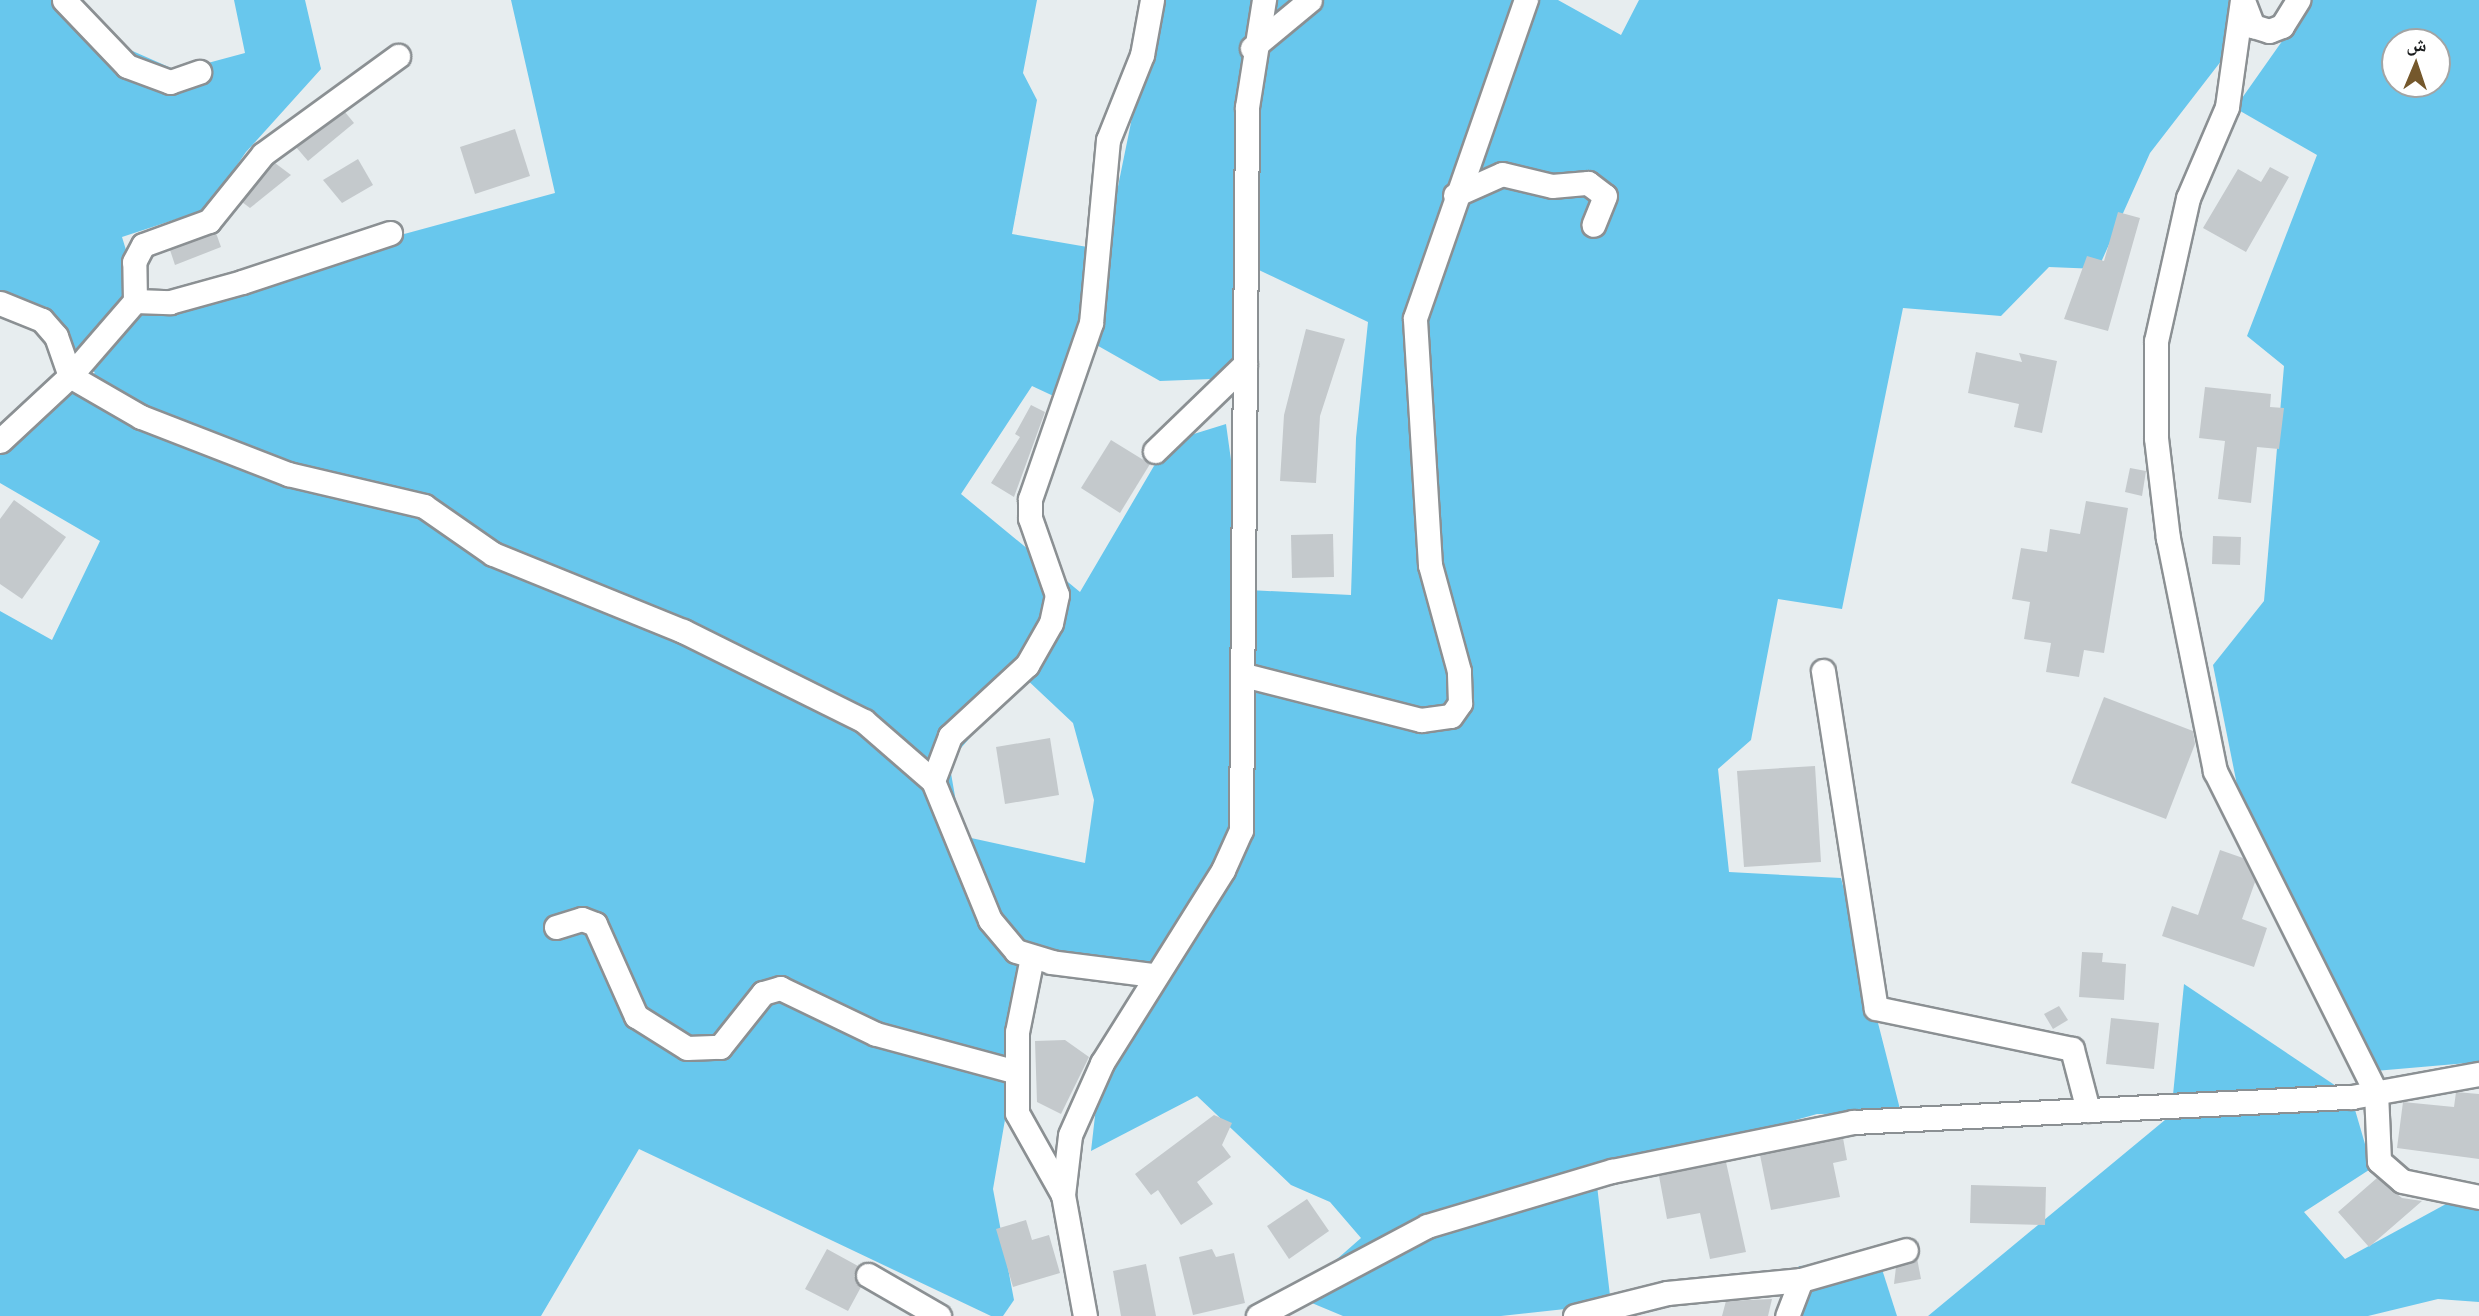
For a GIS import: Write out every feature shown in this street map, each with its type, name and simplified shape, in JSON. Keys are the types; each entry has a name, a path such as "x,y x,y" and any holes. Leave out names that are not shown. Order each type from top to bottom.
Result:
{"street":[{"path":"64,0 127,66 170,82 199,72"},
{"path":"933,781 950,736 1027,665 1054,616 1057,595 1030,518 1030,499 1091,323 1108,141 1142,55 1152,0"},
{"path":"1086,1316 1063,1195 1064,1160 1074,1125 1152,975 1223,870 1241,830 1245,364 1252,48 1264,0"},
{"path":"1252,48 1310,0"},
{"path":"1244,675 1422,720 1451,716 1460,703 1459,671 1430,565 1415,334 1419,301 1526,0"},
{"path":"2243,0 2261,31 2282,26 2298,0"},
{"path":"2243,0 2227,107 2188,198 2156,341 2156,438 2168,538 2215,771 2376,1092 2375,1150 2385,1170 2402,1181 2479,1197"},
{"path":"0,441 70,376 135,301 134,262 143,245 209,221 273,145 398,56"},
{"path":"1455,195 1510,173 1552,186 1588,183 1605,195 1593,225"},
{"path":"135,301 170,302 242,282 390,233"},
{"path":"0,303 42,320 56,336 70,376 141,417 253,461 424,506 493,554 683,631 864,721 933,781 990,920 1016,950 1032,957 1152,975"},
{"path":"1155,452 1245,364"},
{"path":"1823,671 1876,1008 2072,1049 2088,1110"},
{"path":"556,927 582,919 594,923 636,1016 687,1048 720,1047 763,993 780,988 876,1034 1013,1071"},
{"path":"1032,957 1013,1071 1017,1113 1063,1195"},
{"path":"1258,1316 1427,1226 1612,1171 1914,1114 2088,1110 2376,1092 2479,1074"},
{"path":"1575,1316 1667,1293 1801,1280 1906,1250"},
{"path":"868,1275 939,1316"},
{"path":"1787,1316 1801,1280"}],"shaded area":[{"path":"0,0 82,0 103,38 178,71 245,53 234,0 305,0 321,69 246,152 207,209 122,237 143,305 555,193 511,0 1037,0 1023,73 1037,100 1012,234 1105,250 1156,0 1558,0 1621,35 1639,0 2229,0 2225,56 2150,153 2098,269 2049,267 2001,316 1903,308 1842,609 1778,599 1751,740 1718,769 1729,872 1841,878 1901,1113 1817,1114 1596,1177 1611,1304 1501,1316 1343,1316 1295,1296 1361,1238 1330,1202 1291,1185 1197,1096 1091,1151 1101,1063 1143,979 1032,964 993,1189 1014,1300 1003,1316 991,1316 639,1149 541,1316 0,1316 0,611 52,640 100,541 0,483 0,435 78,378 95,373 69,343 0,302","holes":["1242,262 1368,322 1356,438 1351,595 1249,590 1226,424 1168,442 1080,592 961,494 1032,386 1062,400 1093,343 1160,381 1238,378","1023,676 1073,723 1094,800 1085,863 962,836 949,762"]},
{"path":"2311,0 2479,0 2479,1062 2375,1071 2242,810 2213,665 2264,601 2284,366 2247,336 2317,155 2235,108"},
{"path":"2184,984 2351,1096 2372,1168 2304,1212 2345,1259 2479,1186 2479,1302 2438,1299 2368,1316 1928,1316 2171,1115"},
{"path":"1880,1263 1897,1316 1781,1316 1799,1266"}],"building":[{"path":"345,112 354,123 308,161 296,147"},
{"path":"515,129 530,176 475,194 460,147"},
{"path":"358,159 373,185 342,203 323,180"},
{"path":"275,163 291,175 250,208 242,202"},
{"path":"2270,167 2289,177 2246,252 2203,228 2238,169 2261,182"},
{"path":"2118,212 2140,218 2108,331 2064,319 2087,256 2104,261"},
{"path":"216,233 221,247 175,265 170,250"},
{"path":"1306,329 1345,339 1320,416 1316,483 1280,481 1284,415"},
{"path":"1976,352 2022,362 2019,353 2057,361 2042,433 2014,427 2019,404 1968,393"},
{"path":"2205,387 2271,394 2270,407 2284,408 2279,449 2257,447 2251,503 2218,499 2225,441 2199,438"},
{"path":"1031,405 1045,412 1014,497 991,483 1020,437 1015,434"},
{"path":"1111,440 1150,464 1120,513 1081,488"},
{"path":"2130,468 2146,471 2142,496 2125,492"},
{"path":"14,500 66,537 22,599 0,584 0,519"},
{"path":"2086,501 2128,508 2104,653 2084,650 2079,677 2046,672 2051,643 2024,639 2030,602 2012,599 2021,548 2047,552 2050,529 2080,534"},
{"path":"1333,534 1334,577 1292,578 1291,535"},
{"path":"2213,536 2241,537 2240,565 2212,564"},
{"path":"2104,697 2193,731 2195,744 2166,819 2071,783"},
{"path":"1050,738 1059,795 1005,804 996,747"},
{"path":"1815,766 1821,862 1744,867 1737,771"},
{"path":"2220,850 2243,858 2255,882 2242,919 2267,928 2254,967 2162,936 2172,906 2198,915"},
{"path":"2082,952 2103,953 2102,962 2126,964 2124,1000 2079,997"},
{"path":"2059,1006 2068,1020 2053,1029 2044,1014"},
{"path":"2111,1018 2159,1023 2154,1069 2106,1064"},
{"path":"1065,1040 1089,1057 1061,1114 1037,1102 1035,1041"},
{"path":"2456,1092 2479,1094 2479,1159 2397,1148 2403,1102 2454,1107"},
{"path":"1214,1115 1232,1123 1222,1145 1231,1157 1197,1182 1213,1204 1181,1225 1158,1190 1151,1195 1135,1174"},
{"path":"1843,1138 1847,1160 1833,1163 1840,1197 1771,1210 1760,1155"},
{"path":"1726,1162 1746,1252 1710,1259 1700,1213 1667,1219 1659,1176"},
{"path":"2377,1178 2402,1198 2422,1201 2369,1247 2338,1212"},
{"path":"1971,1185 2046,1187 2045,1225 1970,1223"},
{"path":"1307,1199 1329,1231 1289,1259 1267,1226"},
{"path":"1026,1220 1032,1240 1049,1235 1060,1273 1013,1287 996,1229"},
{"path":"827,1249 858,1266 854,1276 861,1287 848,1311 805,1289"},
{"path":"1212,1249 1216,1257 1234,1253 1245,1303 1193,1315 1179,1257"},
{"path":"1917,1258 1921,1279 1894,1284 1896,1267"},
{"path":"1146,1264 1156,1316 1121,1316 1113,1271"},
{"path":"1772,1299 1768,1316 1722,1316 1726,1301"}]}
